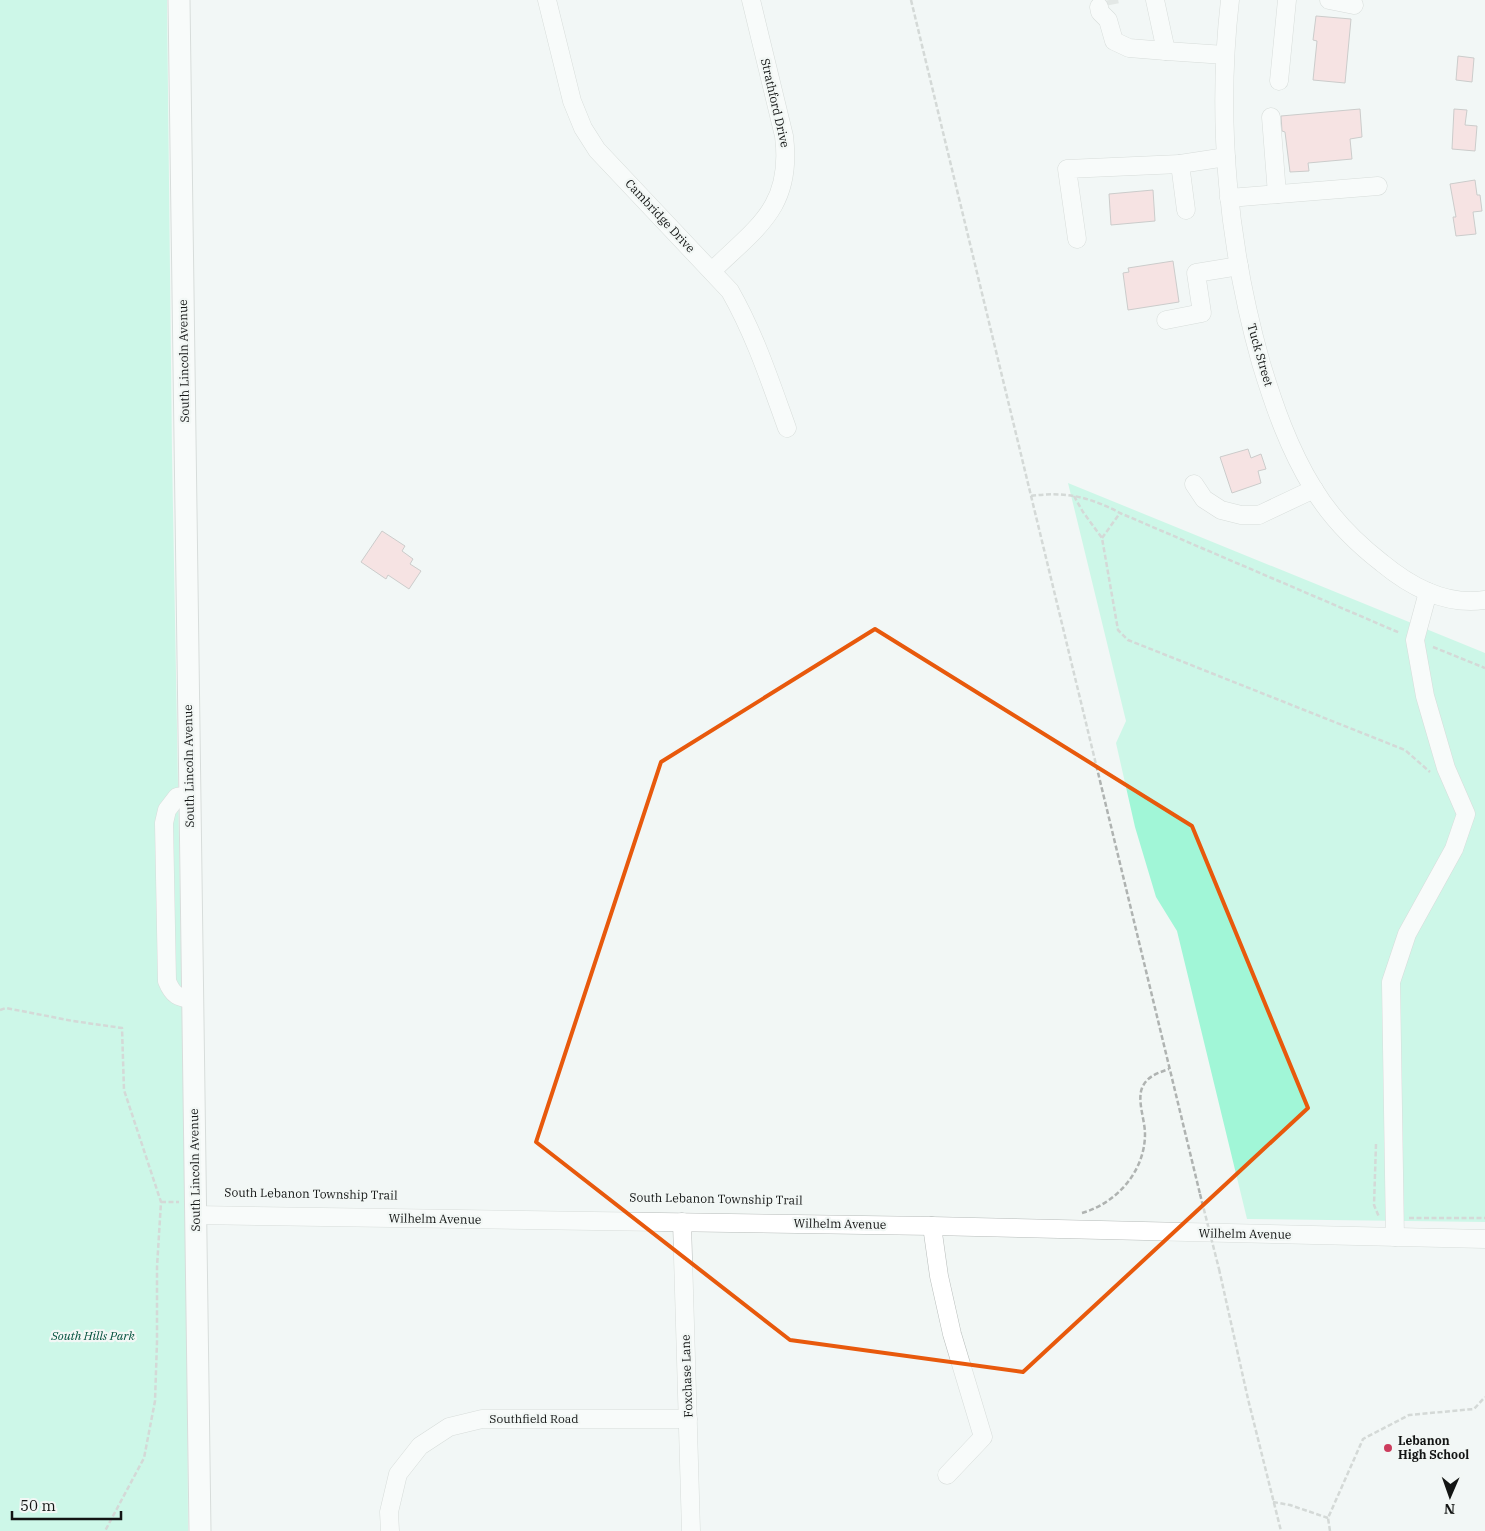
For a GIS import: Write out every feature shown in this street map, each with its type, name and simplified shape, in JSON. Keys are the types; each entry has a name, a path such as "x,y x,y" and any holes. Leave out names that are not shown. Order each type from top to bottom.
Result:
{"main road":[{"name":"South Lincoln Avenue","path":"178,0 200,1531"}],"street":[{"name":"Cambridge Drive","path":"547,0 572,101 583,128 597,150 730,291 744,315 754,338 787,428"},
{"name":"Strathford Drive","path":"712,271 767,216 776,203 782,188 785,171 786,153 784,136 750,0"},
{"path":"1155,0 1166,51"},
{"name":"Tuck Street","path":"1230,0 1225,55 1226,157 1229,198 1239,266 1255,342 1288,442 1314,489 1341,526 1365,550 1403,579 1428,592 1448,599 1485,600"},
{"path":"1279,80 1287,0"},
{"path":"1329,0 1354,5"},
{"path":"1106,11 1114,41 1129,48 1225,55"},
{"path":"1270,117 1278,194"},
{"path":"1077,239 1067,169 1180,164 1226,157"},
{"path":"1180,164 1186,210"},
{"path":"1229,198 1378,186"},
{"path":"1166,320 1202,313 1196,273 1239,266"},
{"path":"1194,484 1204,499 1221,510 1241,515 1259,515 1314,489"},
{"path":"1395,1237 1391,982 1407,934 1454,849 1466,814 1446,768 1425,696 1415,640 1428,592"},
{"name":"Wilhelm Avenue","path":"195,1208 682,1222 1485,1238"},
{"name":"Foxchase Lane","path":"682,1222 691,1531"},
{"path":"932,1226 939,1276 952,1334 983,1437 947,1475"},
{"name":"Southfield Road","path":"390,1531 389,1512 398,1474 420,1446 449,1427 482,1419 688,1419"}],"path":[{"path":"911,0 1281,1531"},
{"path":"1031,496 1046,494 1074,496 1099,502 1120,513 1415,640 1485,668"},
{"path":"1074,496 1102,538 1118,630 1128,640 1405,750 1431,774"},
{"path":"1102,538 1120,513"},
{"path":"0,1010 6,1008 72,1021 122,1028 124,1090 161,1202 157,1267 155,1401 144,1458 105,1531"},
{"path":"1079,1214 1106,1202 1132,1177 1138,1167 1144,1145 1145,1134 1140,1098 1141,1090 1149,1077 1169,1069"},
{"path":"161,1202 195,1208"},
{"path":"1330,1531 1328,1518 1363,1439 1409,1415 1474,1409 1485,1397"},
{"path":"1273,1502 1290,1505 1328,1518"}],"highlighted area":[{"path":"875,629 1192,826 1308,1108 1023,1372 790,1340 536,1142 661,762"}],"green space":[{"name":"South Hills Park","path":"0,0 167,0 172,453 187,1283 188,1531 0,1531"},
{"path":"1068,483 1485,653 1485,1222 1247,1219 1177,931 1156,897 1135,827 1116,743 1126,721"}],"building":[{"path":"1316,16 1351,19 1345,83 1313,80 1317,41 1313,40"},
{"path":"1458,56 1474,58 1472,82 1456,80"},
{"path":"1360,109 1362,137 1350,139 1352,159 1308,163 1309,171 1290,172 1281,116"},
{"path":"1454,109 1467,110 1465,125 1477,126 1475,151 1452,149"},
{"path":"1475,180 1477,195 1480,195 1482,211 1473,212 1476,234 1456,236 1453,217 1456,217 1450,184"},
{"path":"1153,190 1155,221 1111,225 1109,194"},
{"path":"1173,261 1179,302 1128,310 1123,273 1129,272 1128,268"},
{"path":"1248,449 1251,458 1261,454 1266,469 1258,471 1261,483 1232,493 1220,457"},
{"path":"382,531 405,546 402,551 413,559 410,564 421,571 409,589 388,575 386,579 361,562"}],"tunnel":[{"path":"1109,0 1110,5"}],"place":[{"name":"Lebanon High School","path":"1388,1448"}]}
